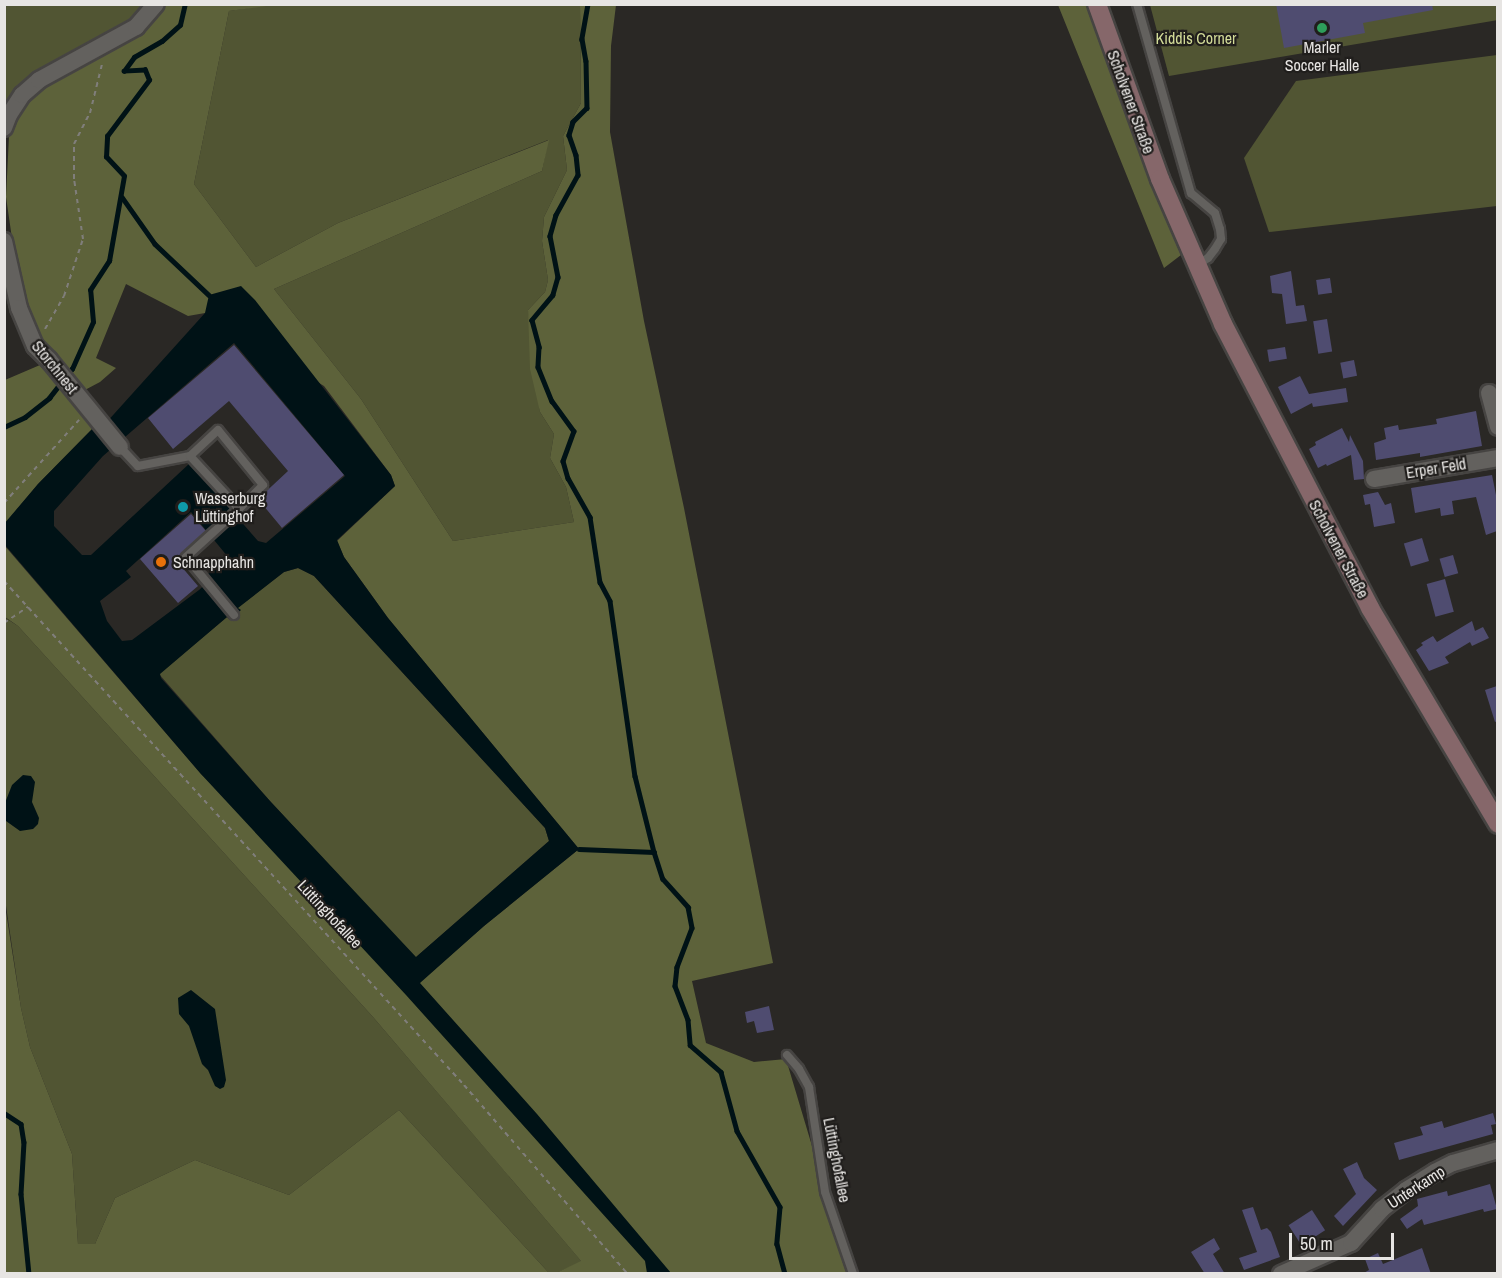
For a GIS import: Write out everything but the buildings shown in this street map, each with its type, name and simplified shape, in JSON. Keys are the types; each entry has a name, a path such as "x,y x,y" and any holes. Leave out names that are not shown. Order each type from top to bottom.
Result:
{"main road":[{"name":"Scholvener Straße","path":"1097,4 1125,89 1196,265 1223,324 1370,608 1497,824"}],"street":[{"path":"4,128 22,95 39,80 136,27 156,4"},
{"name":"Storchnest","path":"4,241 19,308 35,346 120,447"},
{"path":"1489,393 1497,428"},
{"name":"Erper Feld","path":"1374,478 1497,458"},
{"name":"Unterkamp","path":"1281,1274 1351,1243 1382,1209 1406,1190 1435,1172 1453,1163 1497,1150"}],"lane":[{"name":"Scholvener Straße","path":"1137,4 1191,193 1215,213 1221,229 1221,239 1215,249 1208,258 1196,265"},
{"path":"120,447 138,466 190,456 218,430 263,485 186,557 234,615"},
{"path":"190,456 238,510"},
{"name":"Lüttinghofallee","path":"787,1055 799,1069 809,1087 825,1192 853,1274"}],"path":[{"path":"35,346 64,296 83,239 74,179 74,144 90,113 107,44"},
{"path":"4,503 88,408"},
{"name":"Lüttinghofallee","path":"4,581 347,955 628,1274"},
{"path":"4,623 28,607"},
{"path":"622,1274 623,1268"}],"green space":[{"path":"274,4 580,5 581,103 563,136 567,170 544,217 542,241 548,280 545,292 528,310 540,412 554,434 550,458 566,487 574,522 453,541 361,399 274,289 542,171 548,140 338,223 256,267 194,184 229,11"},
{"name":"Kiddis Corner","path":"1497,4 1498,20 1169,76 1150,5"},
{"path":"5,5 151,5 134,22 5,113"},
{"path":"162,5 274,5 229,11 194,184 256,267 338,223 549,140 542,171 274,289 361,399 453,541 574,522 566,487 550,458 554,434 540,412 530,369 528,310 545,292 548,280 542,241 544,217 567,170 563,136 581,103 580,5 616,5 611,46 610,132 644,321 684,508 773,963 692,981 706,1043 754,1062 786,1059 850,1273 556,1273 581,1261 373,1017 18,626 5,617 4,545 201,774 420,982 484,926 579,849 388,618 344,557 337,541 395,486 391,475 324,386 205,313 188,316 126,284 96,358 116,368 100,382 83,391 51,353 34,325 17,273 6,197 9,136 19,111 39,87"},
{"path":"1058,5 1088,5 1156,197 1181,255 1164,268"},
{"path":"1497,55 1497,206 1269,232 1244,158 1296,81"},
{"path":"40,365 94,427 38,484 5,524 5,380"},
{"path":"298,568 314,576 545,828 549,841 415,958 270,801 159,674 227,617 230,620 237,608 284,572"},
{"path":"4,617 18,626 373,1017 582,1262 556,1273 549,1273 399,1110 289,1195 195,1160 115,1198 95,1244 78,1244 72,1154 30,1047 21,1008 5,899"},
{"path":"4,899 21,1008 30,1047 72,1154 78,1244 95,1244 115,1198 195,1160 289,1195 399,1110 549,1273 5,1273"}],"shaded area":[{"path":"241,286 255,300 391,475 395,486 337,540 344,557 388,618 579,849 484,926 420,983 537,1114 671,1273 647,1273 645,1261 406,995 201,774 5,545 4,524 38,484 100,421 105,424 205,313 209,295","holes":["234,343 345,476 266,543 258,541 190,463 91,555 82,555 54,526 54,511 103,456","191,512 228,557 208,574 211,579 199,590 132,640 122,641 107,621 100,601 131,577 126,571","298,568 314,576 545,828 549,841 416,957 270,801 161,678 160,674 227,617 230,620 241,610 238,608 284,572"]},
{"path":"23,775 31,776 35,782 32,802 39,818 38,824 33,829 20,831 6,821 5,803 12,785"},
{"path":"191,990 215,1009 226,1080 224,1087 220,1089 215,1086 208,1070 202,1064 189,1026 179,1014 178,998"}],"waterway":[{"path":"4,427 25,417 49,398 72,369 93,322 90,290 109,261 124,176 106,157 107,136 149,80 145,70 124,71 134,57 162,41 180,25 185,4"},
{"path":"588,4 582,39 586,61 587,108 573,122 569,135 576,155 578,175 556,215 550,236 558,277 553,295 532,320 539,347 538,367 552,401 574,431 563,461 568,478 590,517 600,582 610,601 635,776 654,852 663,879 688,907 692,928 677,967 675,986 688,1020 690,1045 721,1072 737,1131 780,1207 777,1244 785,1274"},
{"path":"122,197 155,244 209,295"},
{"path":"579,849 654,852"},
{"path":"4,1113 21,1124 24,1142 21,1194 29,1274"}],"place":[{"name":"Marler Soccer Halle","path":"1322,28"},
{"name":"Wasserburg Lüttinghof","path":"183,507"},
{"name":"Schnapphahn","path":"161,562"}]}
